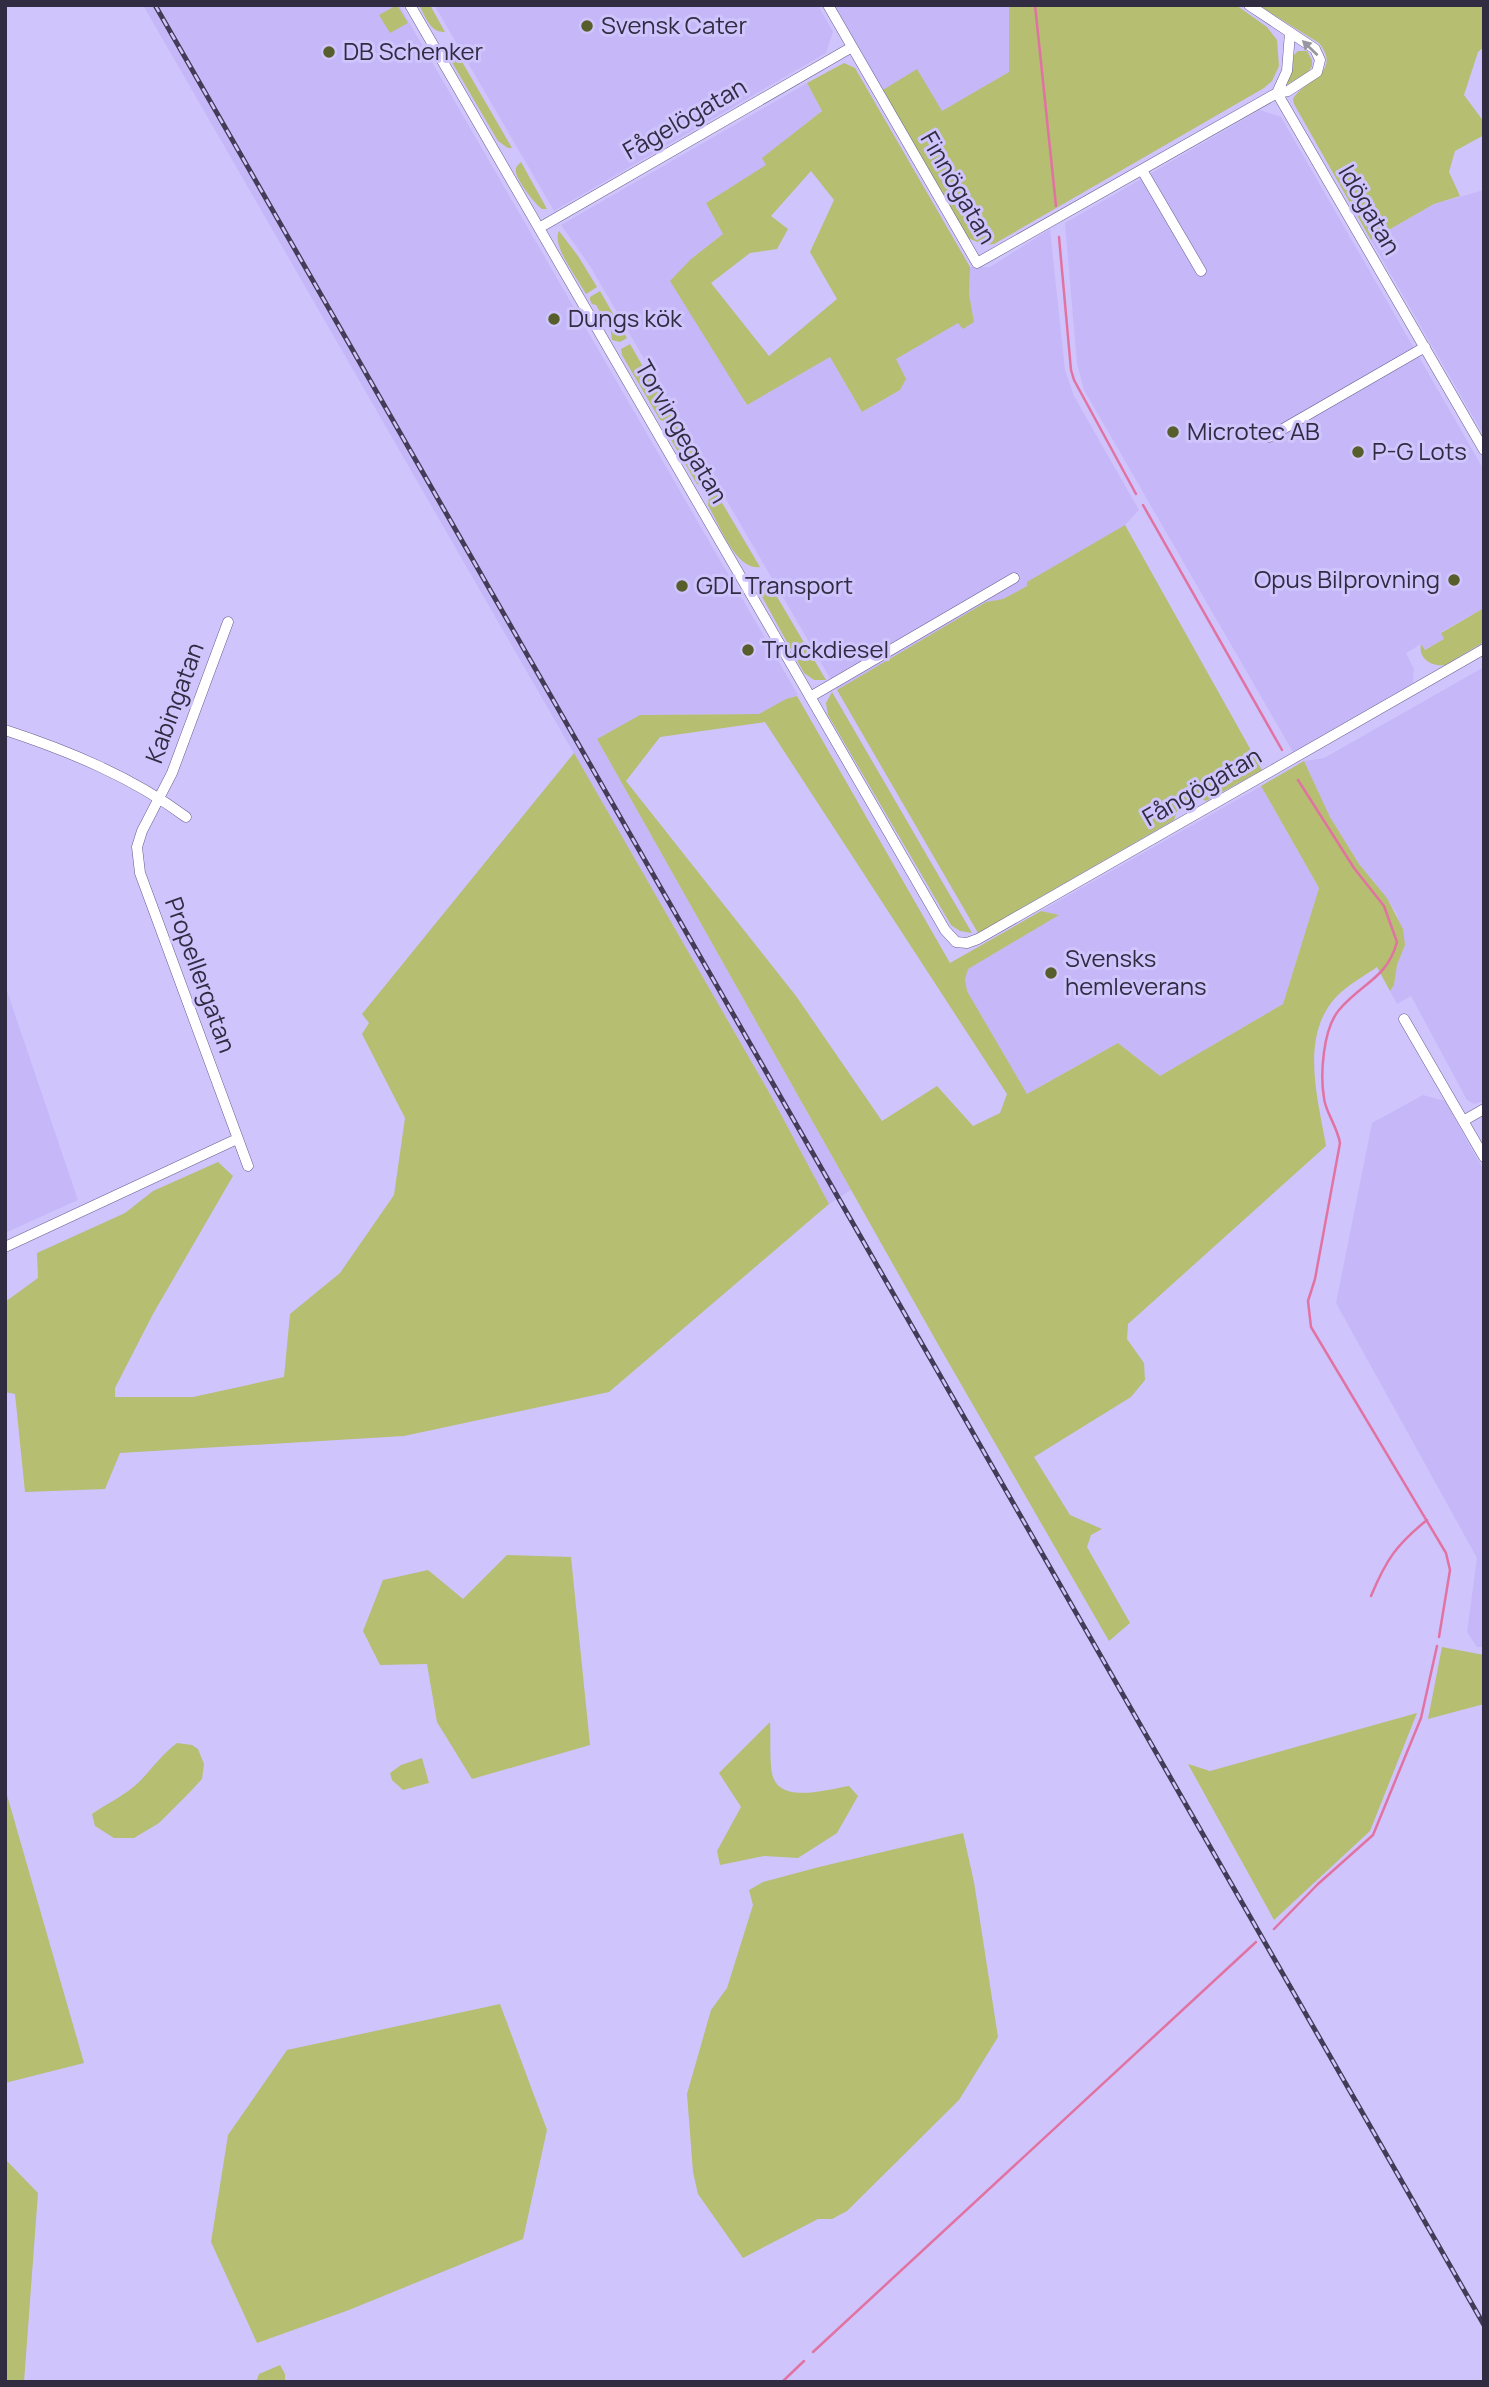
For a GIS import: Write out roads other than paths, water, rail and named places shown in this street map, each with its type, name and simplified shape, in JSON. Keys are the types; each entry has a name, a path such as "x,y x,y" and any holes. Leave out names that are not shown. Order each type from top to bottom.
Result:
{"street":[{"name":"Torvingegatan","path":"410,5 944,930 956,942"},
{"name":"Finnögatan","path":"828,5 976,263 1277,93 1288,91 1312,76 1320,66 1315,49 1249,5"},
{"path":"1277,93 1287,71 1290,33"},
{"name":"Fågelögatan","path":"539,228 852,47"},
{"name":"Idögatan","path":"1277,93 1484,450"},
{"path":"1142,170 1201,271"},
{"path":"1269,437 1425,348"},
{"path":"810,697 1014,578"},
{"name":"Kabingatan","path":"159,799 172,773 228,622"},
{"name":"Fångögatan","path":"956,942 967,943 978,939 1484,651"},
{"path":"5,730 87,761 159,799 186,817"},
{"name":"Propellergatan","path":"159,799 146,821 137,847 140,873 248,1166"},
{"path":"1405,1019 1484,1157"},
{"path":"1463,1121 1484,1109"},
{"path":"5,1247 237,1139"}],"waterway":[{"path":"1035,5 1056,206"},
{"path":"1059,237 1071,370 1136,494"},
{"path":"1143,505 1282,750"},
{"path":"1298,780 1354,868 1384,906 1397,942 1393,954 1380,973 1339,1010 1326,1040 1322,1077 1324,1098 1340,1143 1315,1279 1308,1301 1311,1327 1446,1553 1450,1570 1439,1637"},
{"path":"1371,1596 1393,1554 1407,1537 1427,1520"},
{"path":"1274,1929 1318,1884 1373,1835 1421,1718 1437,1646"},
{"path":"813,2352 1256,1942"},
{"path":"782,2382 804,2361"}],"railway":[{"path":"155,5 1484,2325"}],"place":[{"name":"Svensk Cater","path":"587,26"},
{"name":"DB Schenker","path":"329,52"},
{"name":"Dungs kök","path":"554,319"},
{"name":"Microtec AB","path":"1173,432"},
{"name":"P-G Lots","path":"1358,452"},
{"name":"Opus Bilprovning","path":"1454,580"},
{"name":"GDL Transport","path":"682,586"},
{"name":"Truckdiesel","path":"748,650"},
{"name":"Svensks hemleverans","path":"1051,973"}]}
